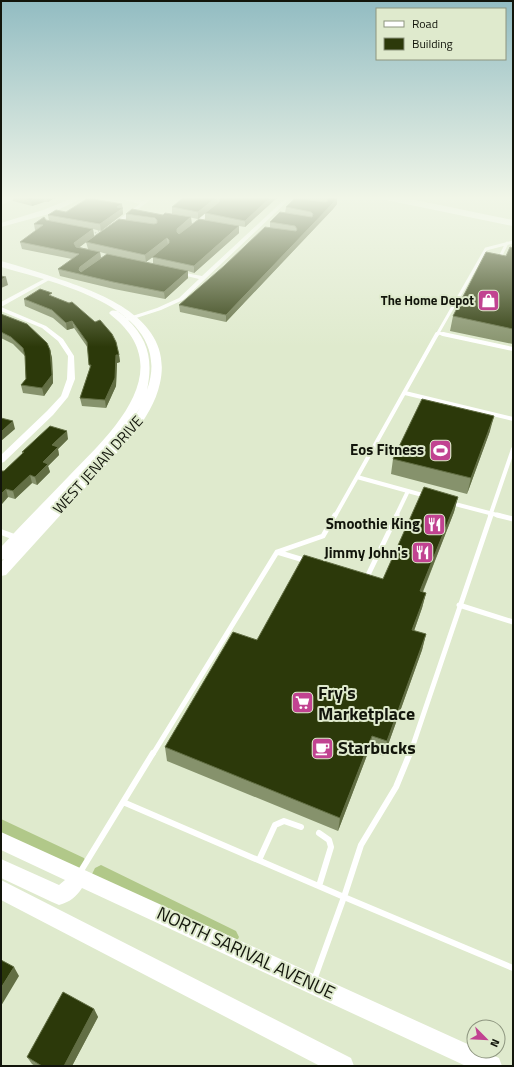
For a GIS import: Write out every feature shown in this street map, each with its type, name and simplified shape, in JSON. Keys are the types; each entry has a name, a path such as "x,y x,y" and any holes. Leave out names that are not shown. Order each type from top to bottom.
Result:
{"street":[{"path":"1,264 97,303 128,319 166,307 181,299 237,247"},
{"path":"1,269 80,290 110,302 128,319"},
{"path":"168,270 204,278"},
{"path":"1,300 42,280"},
{"path":"1,305 42,280"},
{"path":"1,309 44,327 61,340 71,356 72,378 64,396 50,413 1,460"},
{"name":"WEST JENAN DRIVE","path":"1,571 21,542 134,410 143,388 146,369 146,344 142,327 128,319"},
{"path":"1,532 21,542"},
{"name":"WEST JENAN DRIVE","path":"3,549 21,542"},
{"name":"NORTH SARIVAL AVENUE","path":"1,841 491,1066"},
{"path":"1,868 59,895 64,895 78,876"},
{"path":"1,890 343,1066"}],"lane":[{"path":"78,876 277,552 323,536 358,477 486,249 494,247"},
{"path":"497,263 505,247"},
{"path":"438,333 513,349"},
{"path":"405,392 513,419"},
{"path":"312,984 362,845 396,787 412,749 513,449"},
{"path":"358,477 430,497"},
{"path":"360,575 367,577 408,491"},
{"path":"445,501 513,519"},
{"path":"277,552 314,562"},
{"path":"460,605 513,622"},
{"path":"123,802 513,968"},
{"path":"259,860 275,825 278,822 283,820 301,827"},
{"path":"318,886 331,843 327,837 320,833"}],"building":[{"path":"44,247 76,247 100,252 80,267 79,270 81,272 107,254 188,271 164,292 58,269 79,254"},
{"path":"108,247 156,247 145,255"},
{"path":"164,247 216,247 194,266 152,257"},
{"path":"244,247 291,247 226,315 179,305"},
{"name":"The Home Depot","path":"510,247 513,248 513,329 453,316 486,252 506,256"},
{"path":"40,289 52,293 49,295 69,303 72,302 95,322 100,320 112,334 116,342 119,355 116,355 115,378 105,400 80,398 91,365 89,365 87,342 72,321 66,323 52,310 24,299"},
{"path":"1,314 27,324 47,343 50,350 52,375 42,388 21,385 26,379 25,356 23,348 11,337 1,332"},
{"path":"422,399 494,416 471,478 393,459"},
{"path":"1,418 13,421 1,432"},
{"path":"50,426 67,431 52,445 58,447 43,462 48,464 35,477 30,475 13,491 6,489 1,494 1,471 4,471"},
{"name":"Fry's Marketplace","path":"424,487 458,497 420,591 426,593 412,630 426,634 387,741 372,736 340,818 165,747 233,632 257,640 304,555 383,579"},
{"path":"1,960 14,967 1,988"},
{"path":"63,992 94,1009 64,1066 42,1066 27,1057"}],"waterway":[{"path":"1,827 78,864"},
{"path":"101,874 230,937"}],"place":[{"name":"The Home Depot","path":"489,300"},
{"name":"Eos Fitness","path":"440,450"},
{"name":"Smoothie King","path":"435,524"},
{"name":"Jimmy John's","path":"423,553"},
{"name":"Fry's Marketplace","path":"302,703"},
{"name":"Starbucks","path":"322,748"}]}
